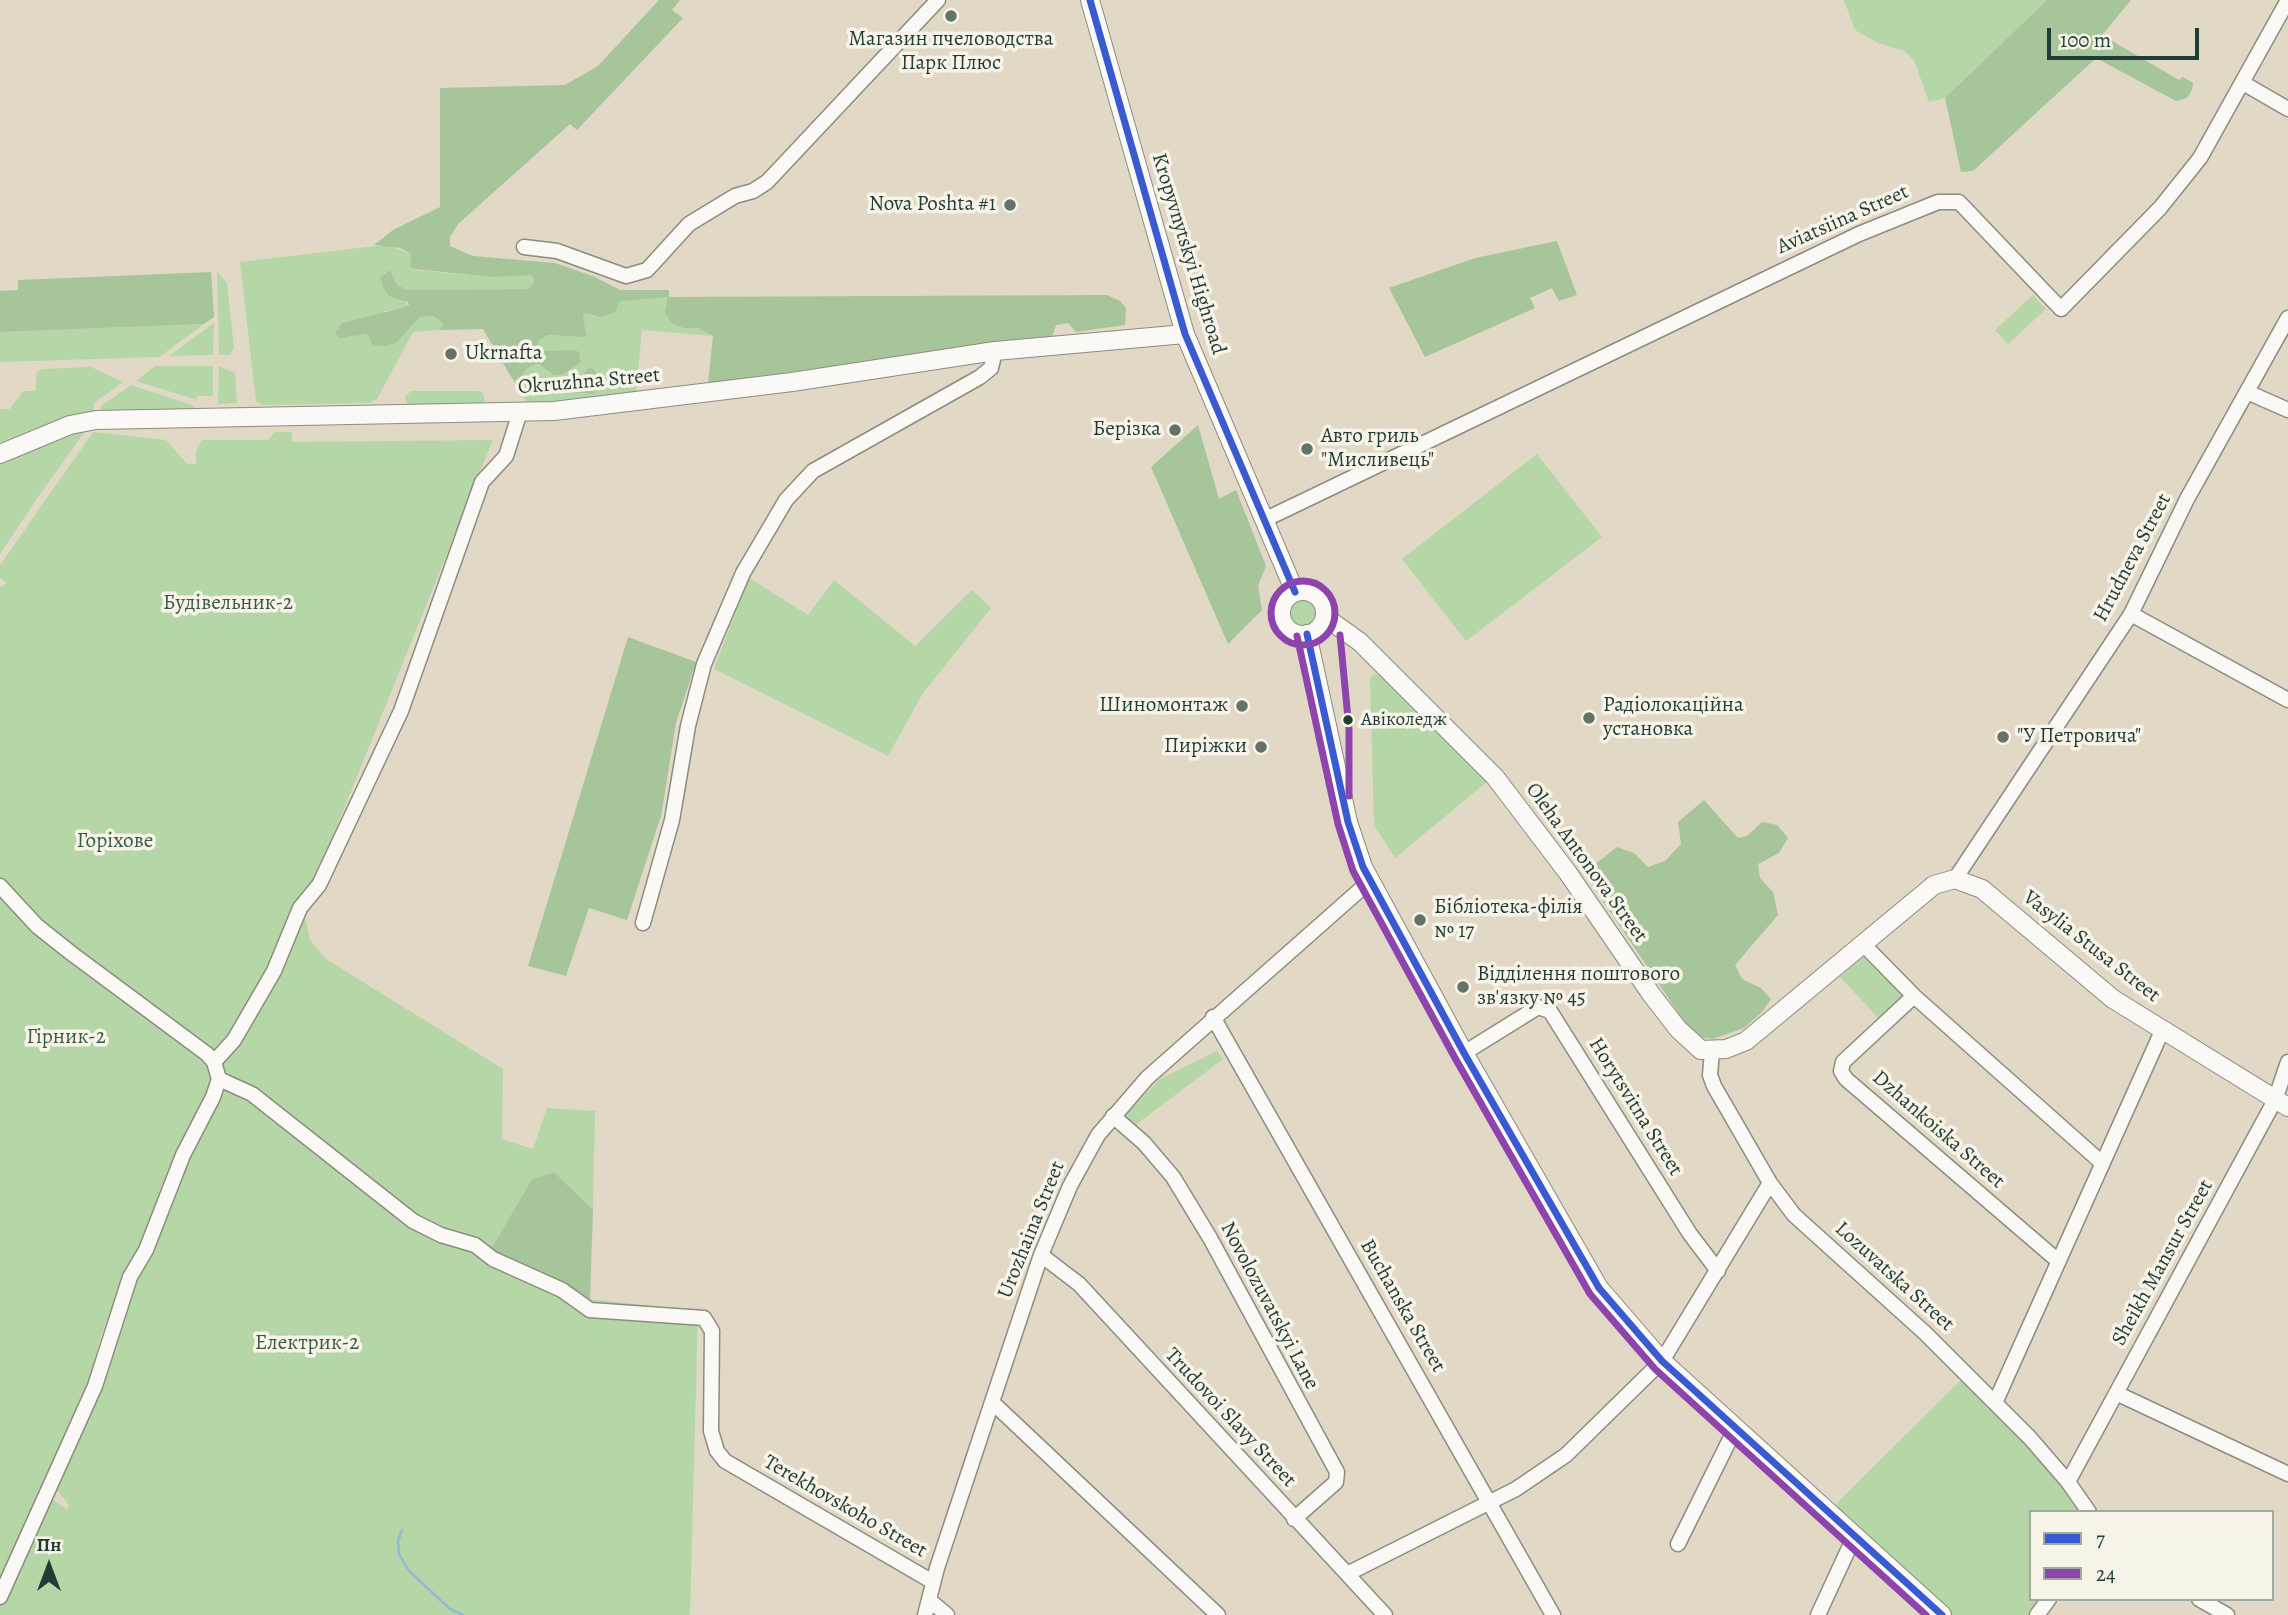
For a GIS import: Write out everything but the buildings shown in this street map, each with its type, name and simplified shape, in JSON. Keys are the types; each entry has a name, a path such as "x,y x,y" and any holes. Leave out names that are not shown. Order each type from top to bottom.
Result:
{"main road":[{"name":"Kropyvnytskyi Highroad","path":"1090,0 1185,334 1295,592"},
{"name":"Okruzhna Street","path":"0,454 71,425 96,420 554,411 792,382 995,351 1185,334"},
{"path":"1307,591 1318,597 1325,617 1318,629 1307,634 1296,634 1287,628 1282,619 1281,608 1286,598 1295,592 1307,591"},
{"name":"Oleha Antonova Street","path":"1325,617 1360,642 1495,777 1568,873 1678,1029 1692,1044 1712,1051"},
{"path":"1307,634 1348,822 1370,881 1464,1053 1599,1288 1662,1361 1942,1615"},
{"path":"1712,1051 1746,1041 1934,885 1955,879"},
{"name":"Vasylia Stusa Street","path":"1955,879 1982,889 2096,985 2162,1031 2282,1104"}],"street":[{"path":"524,247 557,251 626,276 647,270 689,224 735,196 753,191 767,182 938,0"},
{"name":"Aviatsiina Street","path":"1266,520 1859,234 1938,202 1959,202 2061,309 2160,208 2200,158 2288,0"},
{"path":"2243,83 2288,109"},
{"name":"Hrudneva Street","path":"1955,879 2131,614 2187,499 2288,318"},
{"path":"643,923 672,820 688,726 704,664 743,573 786,500 813,471 980,377 991,368 995,351"},
{"path":"2246,392 2288,410"},
{"path":"214,1062 234,1040 274,971 300,908 319,885 401,710 482,482 506,456 520,412"},
{"path":"2131,614 2288,700"},
{"name":"Urozhaina Street","path":"992,1402 1041,1255 1081,1163 1113,1116 1147,1078 1213,1017 1370,881"},
{"path":"0,886 42,930 214,1062 219,1079 213,1097 183,1155 146,1250 130,1276 108,1336 100,1373 4,1575 0,1597"},
{"path":"1863,944 1914,996 2102,1163"},
{"name":"Dzhankoiska Street","path":"1914,996 1843,1062 1841,1071 1846,1079 2057,1260"},
{"name":"Horytsvitna Street","path":"1464,1053 1538,1007 1549,1011 1690,1234 1718,1271"},
{"name":"Buchanska Street","path":"1213,1017 1553,1615"},
{"path":"1995,1403 2162,1031"},
{"name":"Lozuvatska Street","path":"1712,1051 1710,1075 1714,1086 1770,1183 1800,1221 1925,1333 1995,1403 2068,1482 2088,1510"},
{"name":"Sheikh Mansur Street","path":"2068,1482 2282,1104 2288,1062"},
{"name":"Terekhovskoho Street","path":"219,1079 252,1094 413,1221 441,1235 475,1245 493,1259 562,1290 590,1310 704,1318 712,1331 711,1431 717,1451 735,1469 933,1582"},
{"name":"Novolozuvatskyi Lane","path":"1113,1116 1144,1143 1172,1177 1210,1238 1337,1472 1336,1482 1294,1519"},
{"path":"1347,1574 1490,1503 1566,1455 1662,1361 1770,1183"},
{"name":"Trudovoi Slavy Street","path":"1041,1255 1065,1271 1088,1293 1385,1615"},
{"path":"2116,1393 2288,1474"},
{"path":"992,1402 1218,1615"},
{"name":"Terekhovskoho Street","path":"925,1615 933,1582 992,1402"},
{"path":"1678,1544 1736,1427"},
{"path":"1818,1615 1855,1535"},
{"path":"929,1600 947,1615"},
{"path":"2036,1615 2047,1601"},
{"path":"2202,1601 2227,1615"}],"green space":[{"path":"659,0 680,0 672,10 683,18 577,130 570,124 458,224 450,237 450,246 473,256 555,263 595,277 620,290 669,290 669,297 1107,295 1120,301 1126,308 1125,325 1076,332 1068,323 1056,325 1052,337 708,383 713,336 698,328 684,328 671,323 665,312 668,297 620,301 615,312 602,317 584,313 587,335 548,335 538,341 538,346 546,351 575,350 580,353 581,362 562,375 554,375 539,364 527,368 519,380 513,380 483,329 440,330 443,324 434,316 420,317 396,343 385,346 373,346 369,336 365,334 339,338 335,333 342,323 409,306 408,302 389,296 385,290 380,278 390,270 397,285 408,290 529,289 534,281 532,275 492,277 414,269 410,266 411,254 400,248 374,245 393,230 440,207 440,88 565,85 598,66"},
{"path":"1844,0 2047,0 1945,98 1929,102 1914,60 1904,51 1878,43 1855,30"},
{"path":"2047,0 2131,0 2102,35 2179,80 2183,77 2193,83 2192,90 2187,98 2176,101 2096,58 1973,171 1961,172 1945,98"},
{"path":"1557,241 1577,295 1559,301 1552,288 1530,298 1535,308 1425,357 1389,288 1475,258"},
{"path":"390,246 411,254 410,265 415,270 492,277 526,274 532,275 534,280 529,289 408,290 397,285 384,272 409,307 385,311 365,334 405,333 420,317 434,316 443,324 440,330 413,332 377,399 370,403 263,405 256,401 240,262"},
{"path":"211,272 214,317 204,324 0,332 0,291 18,290 18,280"},
{"path":"217,272 227,283 234,348 229,355 219,355"},
{"path":"2033,295 2046,309 2008,344 1995,330"},
{"path":"669,297 684,328 698,328 713,336 642,330 636,392 575,400 526,402 513,380 519,380 527,368 542,364 550,372 562,375 582,358 580,353 546,351 538,346 538,341 548,335 584,337 587,332 582,319 584,313 593,316 620,300"},
{"path":"214,323 213,355 169,356"},
{"path":"204,324 159,357 0,362 0,332"},
{"path":"155,366 213,366 213,396 197,396 197,400 136,381"},
{"path":"219,366 235,373 237,403 218,404"},
{"path":"91,367 123,382 94,403 93,415 0,447 0,409 10,409 23,391 35,391 37,372 42,369"},
{"path":"592,368 596,373 600,388 593,394 573,392 570,384 581,379 587,369"},
{"path":"131,385 195,406 191,411 101,415 101,406"},
{"path":"411,391 477,391 482,392 485,401 482,405 408,406 405,397"},
{"path":"1198,425 1219,499 1236,490 1266,566 1258,586 1262,610 1228,644 1151,467"},
{"path":"86,430 0,554 0,462 72,432"},
{"path":"93,432 166,440 187,464 196,464 196,451 202,440 268,440 275,432 292,432 292,442 493,440 310,893 231,1036 211,1052 43,924 0,877 0,587 7,583 0,578 0,565"},
{"path":"1537,454 1602,537 1466,641 1402,559"},
{"path":"749,578 808,615 834,580 915,646 972,590 991,608 923,693 888,756 714,669"},
{"path":"1303,599 1313,603 1317,613 1313,623 1303,627 1293,623 1289,613 1293,603"},
{"path":"628,637 696,662 676,723 661,816 627,920 589,908 566,976 528,966"},
{"path":"1374,673 1382,677 1489,780 1395,858 1374,825 1370,679"},
{"path":"1704,800 1738,838 1747,836 1762,822 1777,825 1788,838 1779,853 1758,864 1760,878 1773,892 1778,915 1735,965 1742,979 1761,988 1771,999 1762,1012 1744,1028 1713,1039 1698,1037 1686,1024 1584,873 1617,847 1634,853 1648,867 1665,861 1681,844 1678,822"},
{"name":"Гірник-2","path":"0,896 35,933 208,1065 212,1079 142,1249 124,1279 101,1335 90,1382 0,1582"},
{"path":"303,908 310,940 326,959 503,1069 502,1139 533,1149 547,1108 595,1111 593,1210 554,1172 532,1179 491,1249 443,1232 416,1218 222,1076 220,1061"},
{"path":"1863,957 1902,995 1903,1000 1881,1021 1840,977"},
{"path":"1217,1051 1223,1059 1134,1126 1125,1115 1160,1079"},
{"name":"Електрик-2","path":"223,1087 249,1097 378,1198 589,1312 590,1299 698,1311 690,1615 0,1615 0,1606 46,1500 52,1499 67,1509 69,1505 54,1486 111,1336 185,1159"},
{"path":"554,1172 593,1210 590,1299 496,1255 491,1249 532,1179"},
{"path":"1967,1374 2087,1510 2029,1510 2029,1601 2048,1601 2037,1615 1942,1615 1829,1511"}],"waterway":[{"path":"402,1530 398,1541 399,1554 408,1570 450,1609 463,1615"}],"transit line":[{"name":"7","path":"1090,0 1185,334 1295,592"},
{"name":"24","path":"1303,581 1315,583 1326,590 1333,601 1335,613 1333,625 1326,636 1315,643 1303,645 1291,643 1280,636 1273,625 1271,613 1273,601 1280,590 1291,583 1303,581"},
{"name":"7","path":"1307,634 1348,822 1363,867 1464,1053 1599,1288 1662,1361 1942,1615"},
{"name":"24","path":"1340,635 1349,729 1349,796"},
{"name":"24","path":"1297,636 1338,824 1353,871 1455,1058 1590,1294 1655,1369 1926,1615"}],"place":[{"name":"Магазин пчеловодства Парк Плюс","path":"951,16"},
{"name":"Nova Poshta #1","path":"1010,205"},
{"name":"Ukrnafta","path":"451,354"},
{"name":"Берізка","path":"1175,430"},
{"name":"Авто гриль \"Мисливець\"","path":"1307,449"},
{"name":"Шиномонтаж","path":"1242,706"},
{"name":"Радіолокаційна установка","path":"1589,718"},
{"name":"Авіколедж","path":"1348,720"},
{"name":"\"У Петровича\"","path":"2003,737"},
{"name":"Пиріжки","path":"1261,747"},
{"name":"Бібліотека-філія № 17","path":"1420,920"},
{"name":"Відділення поштового зв'язку № 45","path":"1463,987"}],"park label":[{"name":"Будівельник-2","path":"228,604"},
{"name":"Горіхове","path":"115,842"}]}
